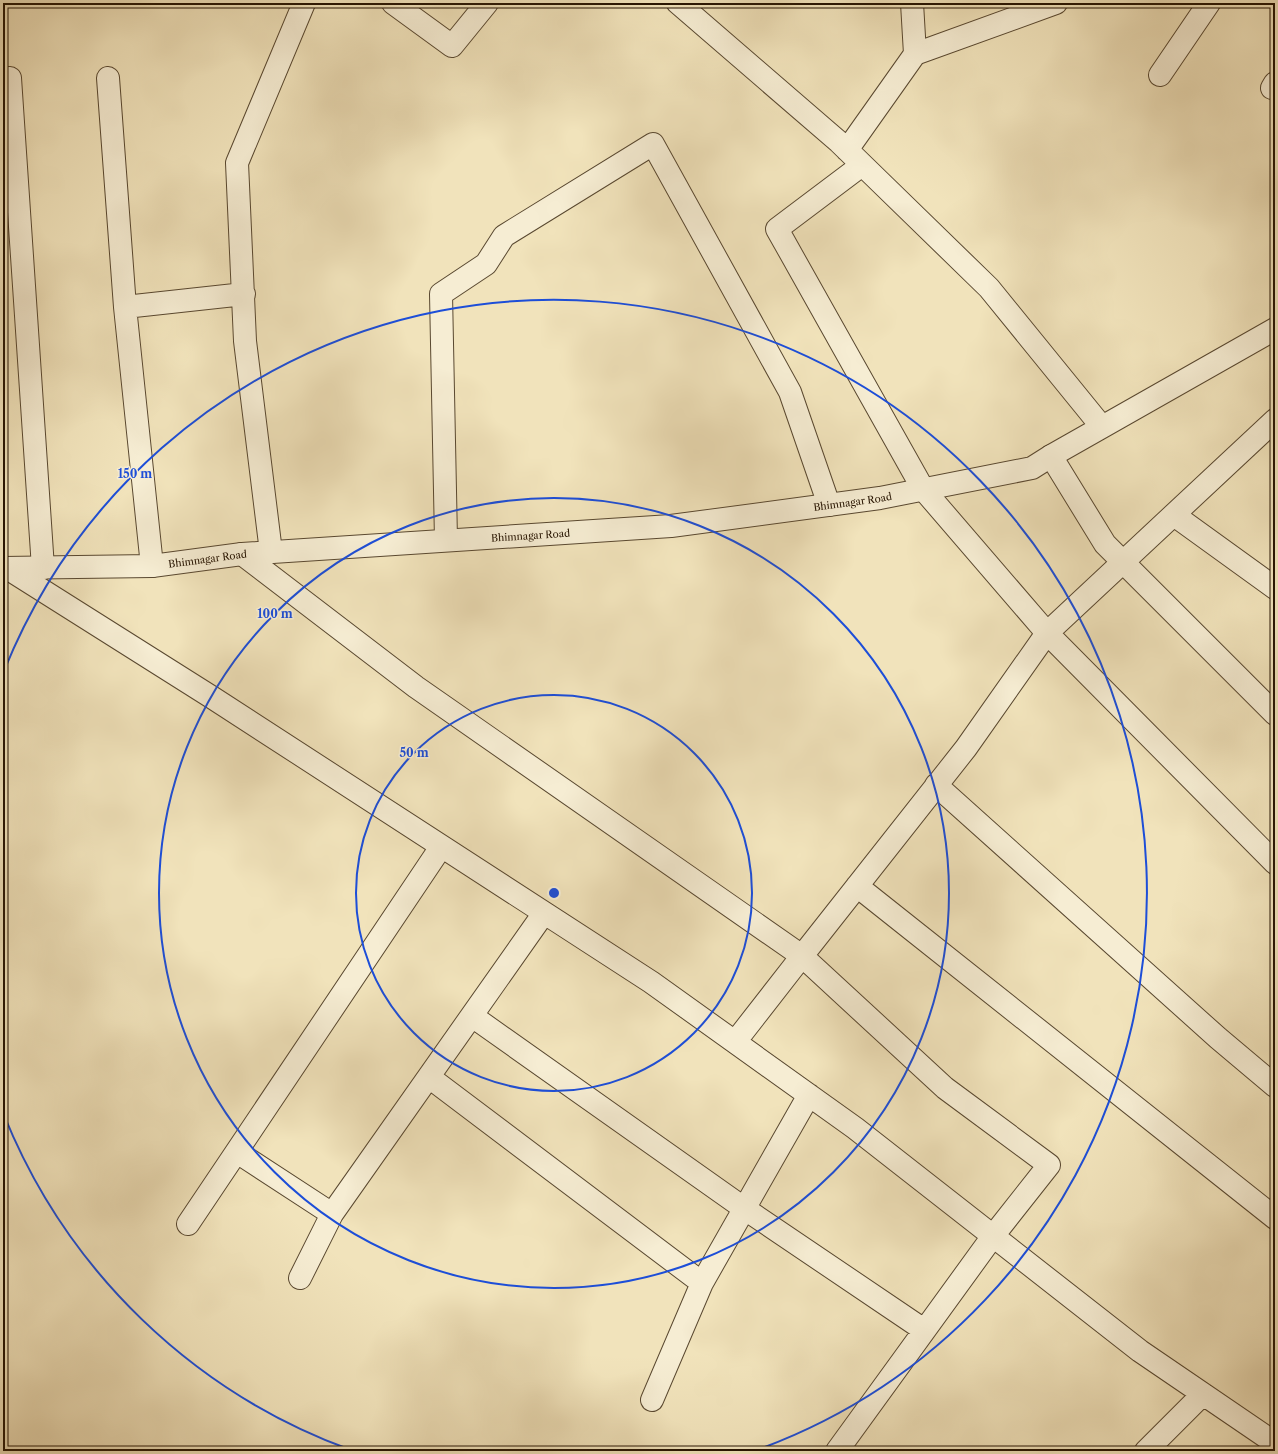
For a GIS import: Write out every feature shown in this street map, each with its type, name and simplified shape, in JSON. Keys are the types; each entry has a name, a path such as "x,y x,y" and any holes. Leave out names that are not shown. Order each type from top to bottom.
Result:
{"street":[{"path":"271,552 245,341 237,163 304,3"},
{"path":"393,3 452,46 487,3"},
{"path":"678,3 847,150 989,288 1102,428"},
{"path":"912,3 915,54"},
{"path":"847,150 915,54 1056,3"},
{"path":"1160,74 1209,3"},
{"path":"10,78 43,568"},
{"path":"108,78 125,308 152,566"},
{"path":"446,540 441,294 486,264 504,236 654,144 790,392 829,505"},
{"path":"862,165 778,229 923,489 1047,633 1275,863"},
{"path":"125,308 244,294"},
{"name":"Bhimnagar Road","path":"5,568 152,566 242,554 671,526 880,498 1032,468 1275,329"},
{"path":"735,1042 966,748 1047,633 1275,420"},
{"path":"1051,456 1104,544 1275,714"},
{"path":"1174,515 1275,588"},
{"path":"242,554 416,687 802,956 945,1088 1048,1165 993,1236 837,1451"},
{"path":"5,568 213,698 651,982 855,1128 1140,1351 1275,1443"},
{"path":"936,786 1218,1038 1275,1086"},
{"path":"188,1224 441,847"},
{"path":"857,886 1275,1218"},
{"path":"300,1278 332,1214 544,914"},
{"path":"472,1016 745,1209 924,1330"},
{"path":"429,1077 702,1283"},
{"path":"652,1400 702,1283 809,1095"},
{"path":"237,1152 332,1214"},
{"path":"1146,1451 1203,1394"}]}
